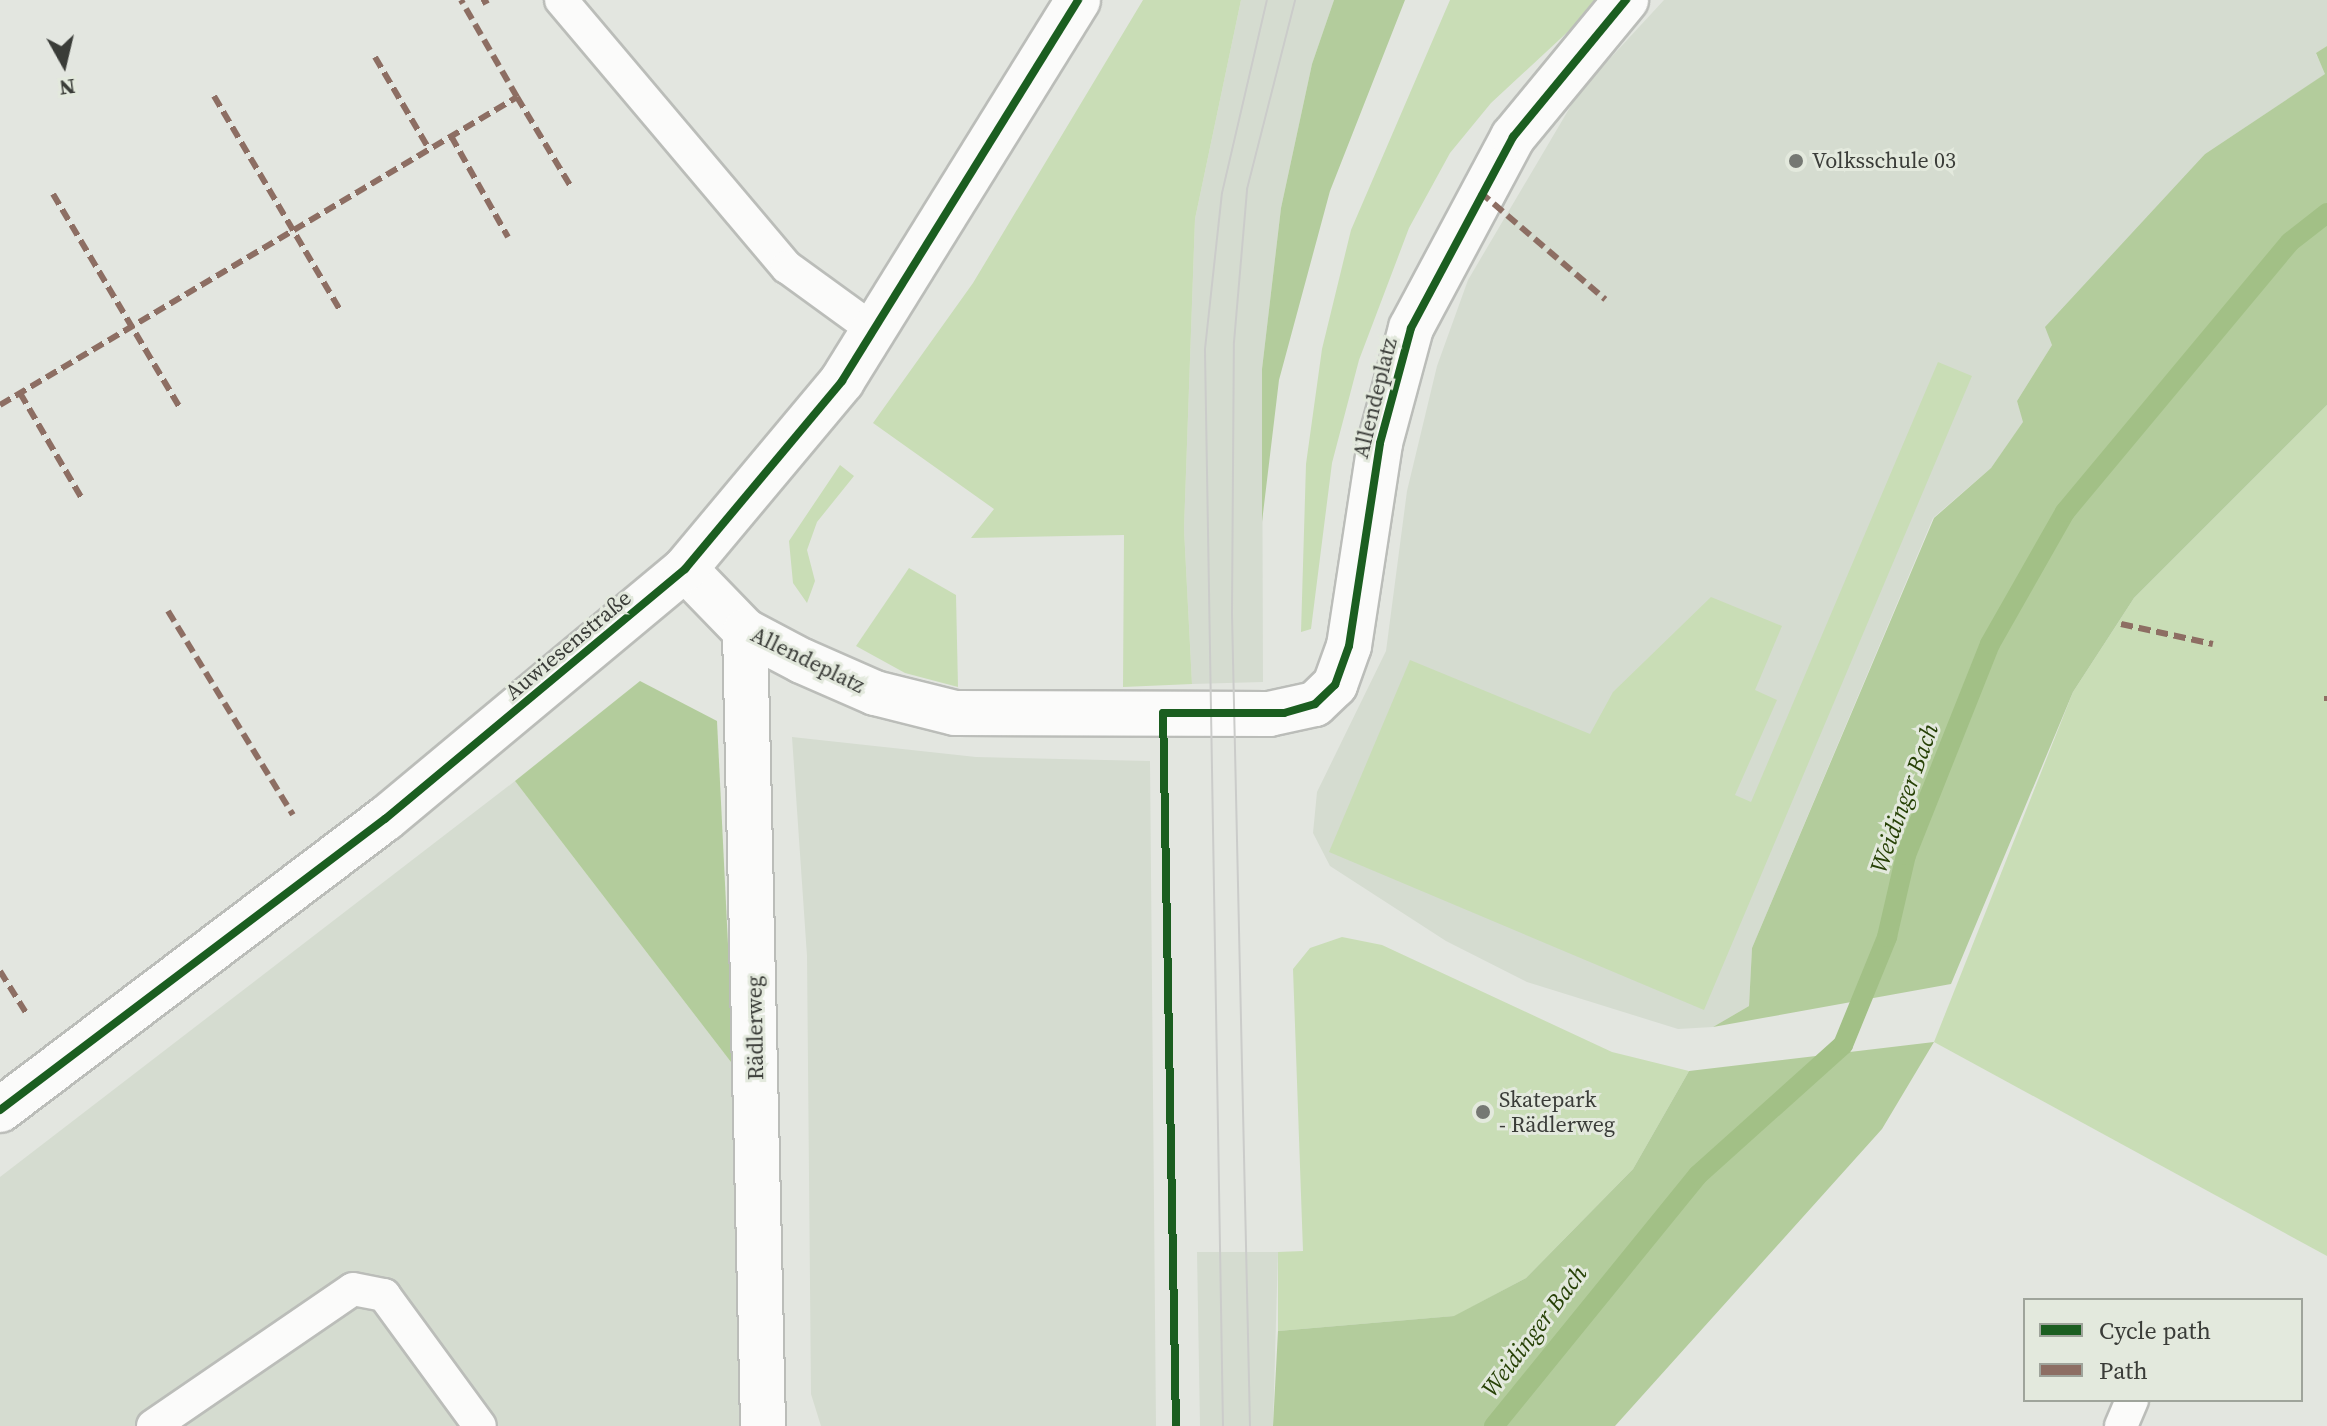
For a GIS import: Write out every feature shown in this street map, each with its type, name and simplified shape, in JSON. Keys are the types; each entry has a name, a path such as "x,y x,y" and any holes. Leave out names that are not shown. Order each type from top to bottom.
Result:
{"street":[{"name":"Auwiesenstraße","path":"0,1110 385,819 685,569 764,481 875,331 1078,0"},
{"name":"Allendeplatz","path":"685,569 745,631 875,693 955,713 1269,714 1315,704 1335,685 1349,646 1380,443 1411,328 1513,137 1626,0"},
{"name":"Rädlerweg","path":"745,631 763,1426"}],"lane":[{"path":"561,0 787,267 875,331"},
{"path":"153,1426 323,1303 353,1289 384,1295 480,1426"},
{"path":"2121,1426 2131,1402"}],"shaded area":[{"path":"1241,0 1334,0 1312,64 1281,208 1262,369 1263,682 1192,684 1184,529 1195,219"},
{"path":"1664,0 2327,0 2327,46 2316,54 2326,74 2205,154 2052,345 2017,401 2024,422 1991,468 1933,518 1752,948 1749,1006 1713,1027 1678,1029 1527,982 1446,941 1330,866 1313,833 1317,792 1386,651 1407,491 1437,366 1468,280 1579,92"},
{"path":"792,737 976,757 1150,761 1156,1426 821,1426 811,1394 807,956"},
{"path":"515,781 734,1066 741,1426 0,1426 0,1177"},
{"path":"1197,1252 1278,1252 1273,1426 1200,1426"}],"green space":[{"path":"1143,0 1241,0 1195,219 1184,529 1192,684 1123,687 1124,535 971,538 994,509 873,423 973,283"},
{"path":"1334,0 1405,0 1330,191 1279,380 1262,522 1262,369 1281,208 1312,64"},
{"path":"1450,0 1602,0 1491,103 1450,153 1409,228 1359,360 1332,463 1311,629 1301,632 1306,464 1322,349 1351,230"},
{"path":"2327,46 2327,405 2134,598 2073,692 1951,984 1713,1027 1749,1006 1752,948 1934,518 1991,468 2023,422 2017,401 2052,345 2045,327 2205,154 2325,74 2316,53"},
{"path":"1938,362 1972,376 1704,1010 1329,852 1410,660 1590,734 1613,692 1711,597 1782,626 1755,690 1777,700 1735,795 1751,802"},
{"path":"2327,405 2327,1256 1934,1042 2073,692 2134,598"},
{"path":"840,465 854,476 817,522 807,550 815,581 807,603 793,583 789,541"},
{"path":"909,568 956,595 958,687 905,673 856,646"},
{"path":"640,681 717,721 734,1066 515,781"},
{"path":"1342,937 1382,945 1612,1052 1689,1071 1633,1169 1526,1278 1455,1316 1278,1331 1278,1252 1303,1251 1293,969 1310,948"},
{"path":"1934,1042 1882,1129 1615,1426 1273,1426 1278,1331 1454,1316 1526,1278 1633,1169 1689,1071"}],"waterway":[{"name":"Weidinger Bach","path":"1494,1426 1698,1175 1843,1045 1887,937 1906,855 1990,644 2065,512 2290,242 2327,213"}],"tram line":[{"path":"1223,1426 1205,349 1222,193 1267,0"},
{"path":"1250,1426 1232,612 1234,342 1247,189 1295,0"}],"marked path":[{"path":"0,405 517,97 461,0"},
{"path":"482,3 488,0"},
{"path":"375,57 429,149"},
{"path":"214,96 340,310"},
{"path":"517,97 571,187"},
{"path":"451,136 508,237"},
{"path":"1480,192 1605,299"},
{"path":"53,194 179,406"},
{"path":"20,393 81,497"},
{"path":"168,611 293,815"},
{"path":"2121,624 2213,644"},
{"path":"2327,696 2327,701"},
{"path":"0,971 28,1016"}],"cycle path":[{"path":"0,1110 385,819 685,569 842,381 1078,0"},
{"path":"1176,1426 1163,713 1284,713 1315,704 1335,685 1349,646 1380,443 1411,328 1513,137 1626,0"}],"place":[{"name":"Volksschule 03","path":"1796,161"},
{"name":"Skatepark - Rädlerweg","path":"1483,1112"}]}
